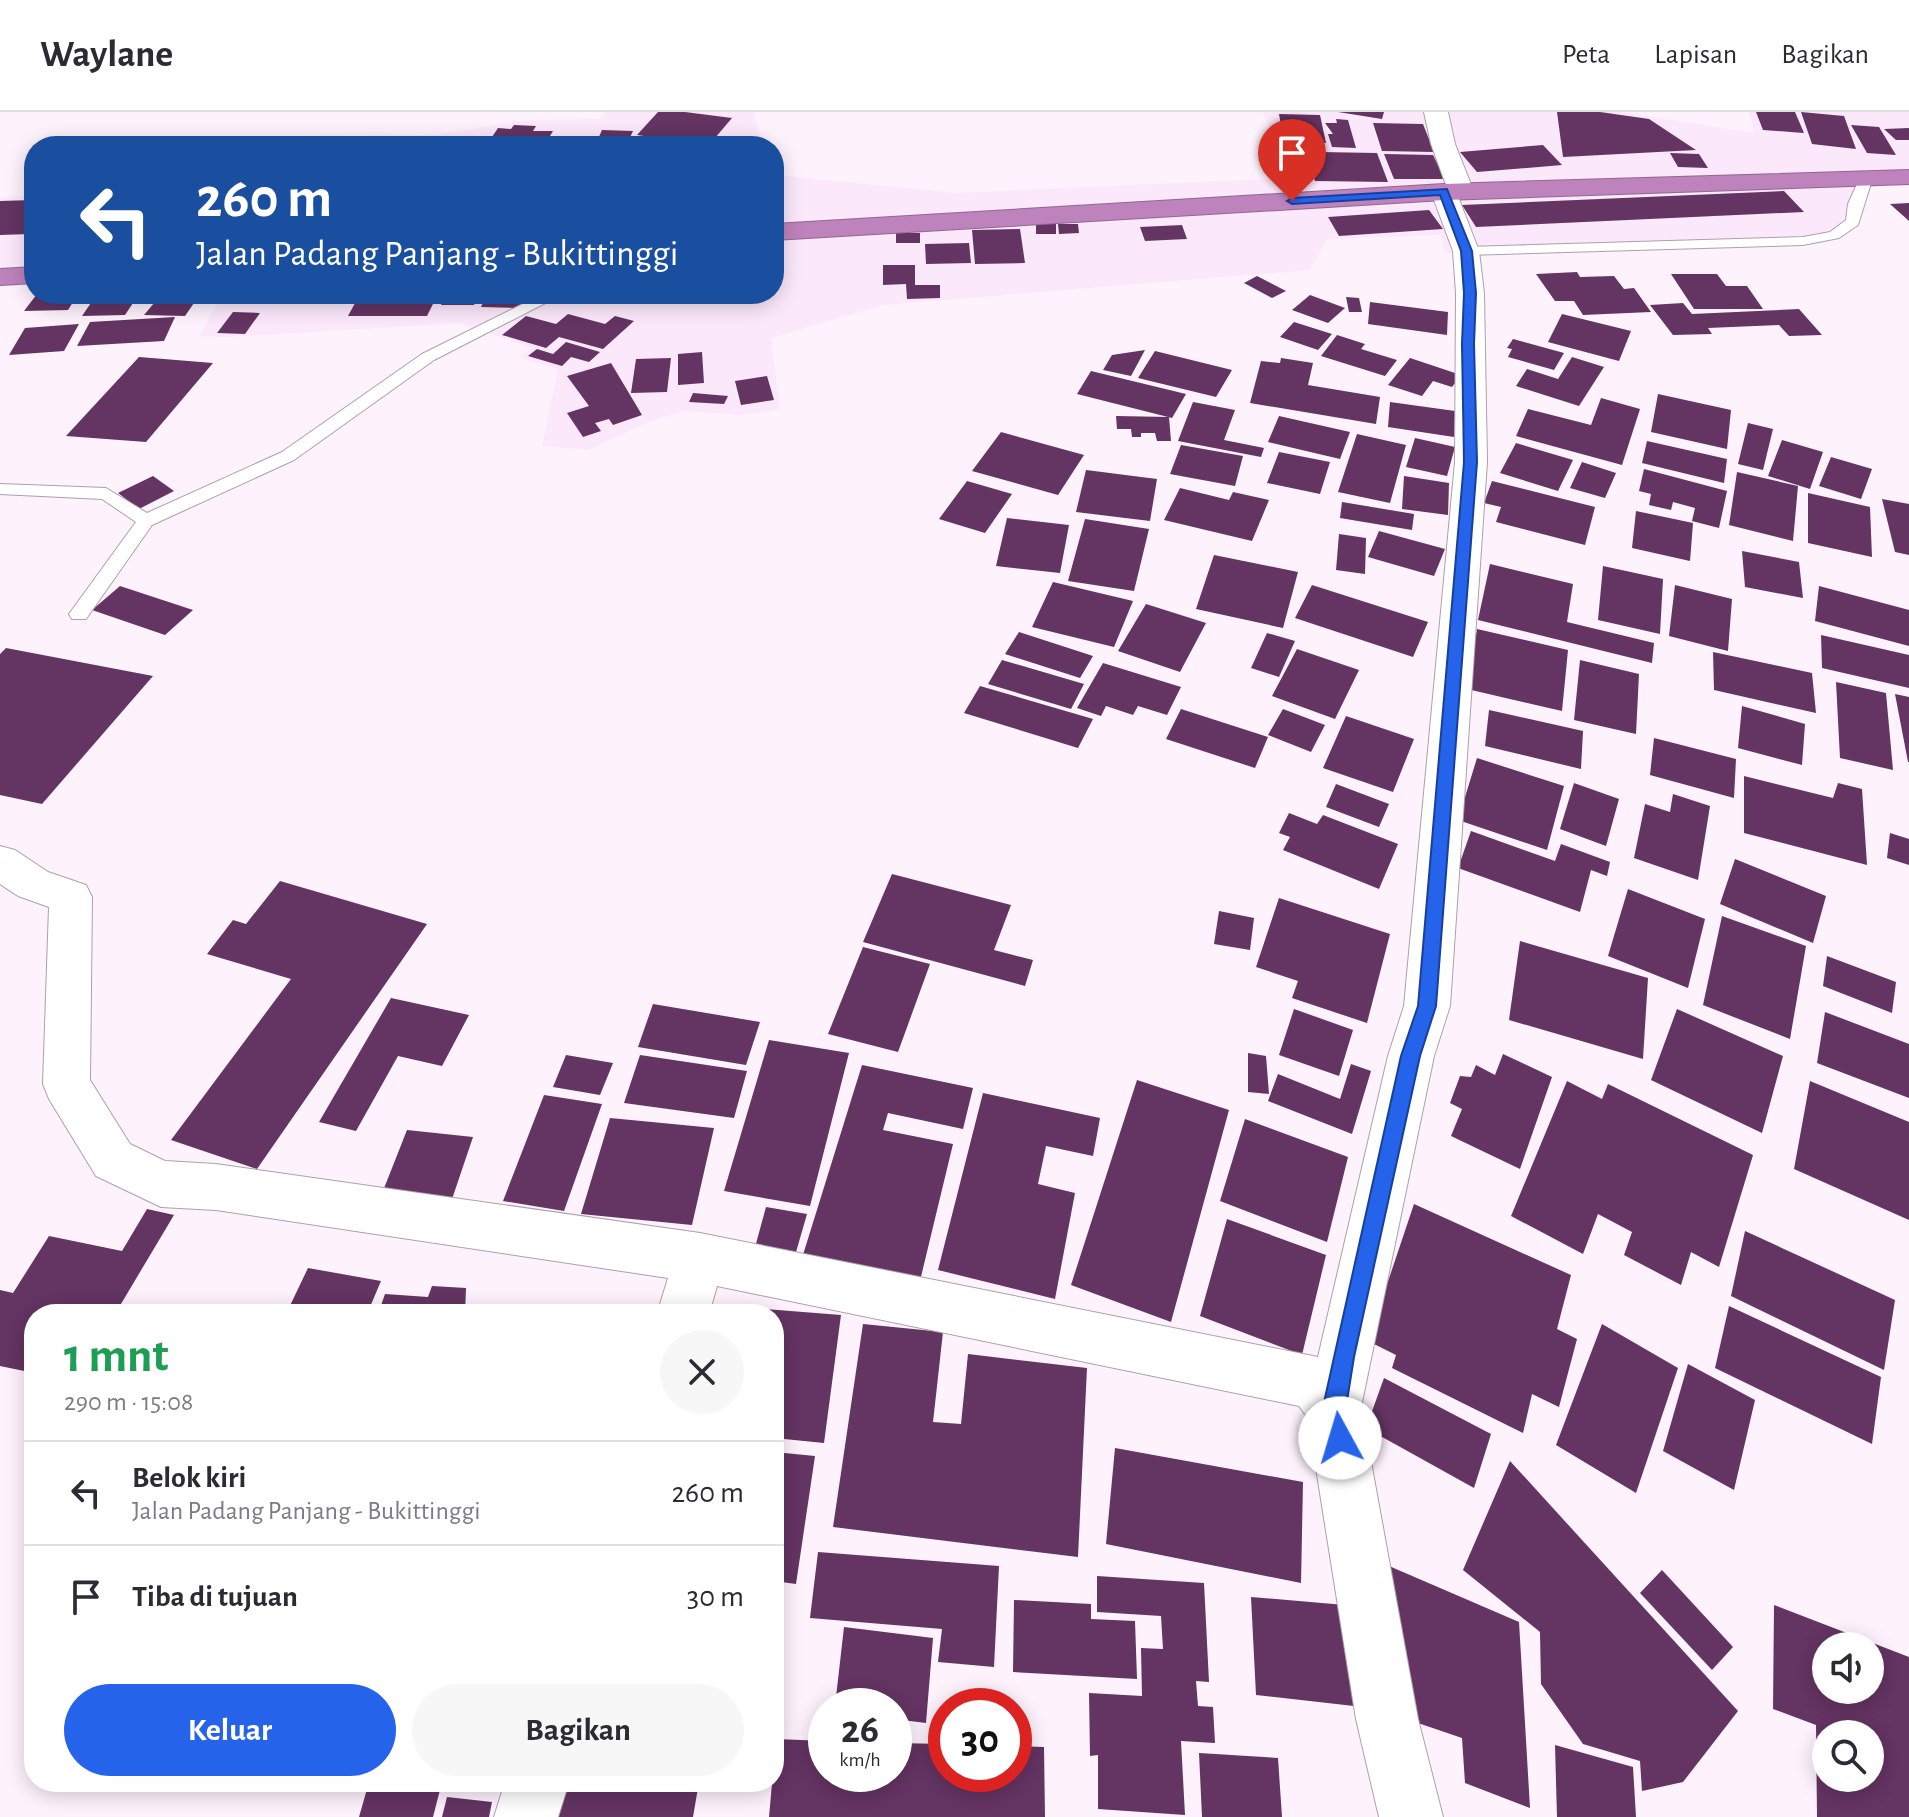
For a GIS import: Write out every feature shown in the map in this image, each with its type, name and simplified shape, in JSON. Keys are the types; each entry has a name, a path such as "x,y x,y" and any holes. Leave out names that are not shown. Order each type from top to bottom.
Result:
{"highway":[{"path":"784,231 1452,192 1909,177"},
{"path":"0,277 24,276"}],"street":[{"path":"1411,1817 1387,1719 1334,1407 1411,1056 1427,1006 1471,462 1470,293 1466,251 1436,112"},
{"path":"0,862 33,884 71,897 66,1084 113,1160 161,1184 216,1187 700,1258 1314,1382 1334,1407"},
{"path":"686,1304 700,1258"},
{"path":"526,1817 534,1792"}],"lane":[{"path":"1466,251 1803,241 1834,235 1853,222 1855,204 1865,180"},
{"path":"79,614 146,521 288,456 428,357 535,304"},
{"path":"0,489 106,494 146,521"}],"shaded area":[{"path":"606,112 753,112 760,136 316,136 437,135 527,120 600,119"},
{"path":"1263,112 1621,112 1754,133 1749,112 1909,112 1909,182 1872,187 1854,214 1831,234 1720,248 1445,253 1441,235 1328,239 1309,270 883,305 771,338 780,409 741,415 682,411 646,423 589,450 542,446 558,369 520,358 531,348 460,323 229,337 199,336 217,304 784,304 784,176 957,193 1290,178"},
{"path":"24,196 24,286 0,287 0,197"}],"building":[{"path":"658,112 732,118 717,136 637,135"},
{"path":"1338,112 1384,112 1382,119"},
{"path":"1557,112 1600,112 1649,119 1696,150 1563,157"},
{"path":"1756,112 1795,112 1804,133 1763,130"},
{"path":"1801,112 1844,116 1856,149 1812,144"},
{"path":"1279,114 1320,115 1326,143 1284,142"},
{"path":"1336,119 1348,120 1356,148 1332,147 1328,134 1333,134 1325,123 1337,123"},
{"path":"1373,123 1423,124 1434,152 1382,151"},
{"path":"514,125 536,126 533,131 553,131 550,136 493,136 498,128 511,129"},
{"path":"1851,125 1879,127 1896,155 1867,153"},
{"path":"1909,128 1909,140 1896,140 1884,129"},
{"path":"602,130 633,131 631,136 599,136"},
{"path":"1543,145 1562,165 1477,172 1460,152"},
{"path":"1320,152 1377,153 1388,182 1315,181 1310,164 1324,164"},
{"path":"1670,153 1699,154 1708,168 1678,167"},
{"path":"1384,154 1433,155 1445,179 1394,179"},
{"path":"1784,191 1804,212 1476,227 1462,205"},
{"path":"24,200 24,234 0,235 0,201"},
{"path":"1909,203 1909,221 1890,204"},
{"path":"1429,210 1443,229 1339,236 1328,217"},
{"path":"1036,224 1056,224 1056,234 1036,234"},
{"path":"1058,224 1078,224 1079,233 1059,234"},
{"path":"1182,225 1187,239 1145,241 1140,227"},
{"path":"1020,229 1025,263 975,264 972,230"},
{"path":"896,233 920,233 920,243 896,243"},
{"path":"969,243 971,263 926,264 925,244"},
{"path":"883,265 915,265 915,285 940,285 940,298 907,299 906,284 883,285"},
{"path":"1577,272 1580,277 1614,276 1624,289 1634,288 1651,312 1583,315 1574,301 1555,301 1536,274"},
{"path":"1671,274 1717,274 1726,286 1747,286 1763,309 1694,309"},
{"path":"1257,276 1286,291 1272,298 1244,283"},
{"path":"1310,295 1345,308 1328,323 1292,310"},
{"path":"1346,297 1359,298 1362,312 1349,312"},
{"path":"1370,302 1448,312 1447,335 1368,324"},
{"path":"1683,303 1692,314 1799,309 1822,335 1789,336 1779,325 1708,328 1712,334 1673,335 1650,305"},
{"path":"29,304 72,304 68,310 24,311"},
{"path":"90,304 132,304 125,315 82,316"},
{"path":"153,304 193,304 185,316 144,315"},
{"path":"355,304 433,304 427,316 348,316"},
{"path":"482,304 521,304 519,308 481,307"},
{"path":"233,312 260,313 245,334 217,333"},
{"path":"568,314 605,324 615,316 634,321 603,349 559,337 546,348 502,335 526,316 556,324"},
{"path":"1562,314 1631,331 1619,361 1548,342"},
{"path":"175,317 164,341 77,346 90,322"},
{"path":"1294,322 1332,334 1318,350 1280,337"},
{"path":"79,324 64,351 9,355 25,328"},
{"path":"1337,335 1365,344 1361,349 1397,360 1385,376 1321,356"},
{"path":"1513,339 1564,353 1554,370 1508,357 1512,349 1507,348"},
{"path":"566,342 600,352 589,362 571,357 562,366 528,356 537,349 553,354"},
{"path":"1145,350 1131,376 1103,370 1112,355"},
{"path":"1155,351 1232,370 1216,397 1138,378"},
{"path":"702,352 704,383 678,385 678,354"},
{"path":"139,357 213,363 146,442 66,436"},
{"path":"1572,357 1604,367 1579,406 1516,386 1527,369 1558,379"},
{"path":"671,358 667,392 631,393 636,359"},
{"path":"1281,358 1313,363 1308,385 1380,397 1376,424 1250,403 1261,361 1280,363"},
{"path":"1410,358 1461,375 1452,387 1433,381 1422,396 1388,385"},
{"path":"611,363 642,415 613,425 609,419 595,423 601,431 583,437 567,413 589,406 567,376"},
{"path":"1091,371 1186,394 1172,418 1077,394"},
{"path":"767,376 774,400 741,405 735,381"},
{"path":"693,393 728,396 724,404 689,402"},
{"path":"1658,394 1731,410 1727,449 1651,432"},
{"path":"1601,398 1640,409 1622,465 1516,436 1528,409 1591,425"},
{"path":"1193,402 1235,410 1224,440 1264,448 1261,457 1178,441"},
{"path":"1390,402 1455,411 1454,437 1388,427"},
{"path":"1116,416 1169,417 1171,441 1157,441 1155,433 1132,437 1131,429 1117,429"},
{"path":"1279,416 1350,432 1340,459 1268,442"},
{"path":"1748,423 1773,429 1763,470 1738,464"},
{"path":"1001,432 1084,455 1058,495 972,471"},
{"path":"1357,434 1406,445 1390,503 1338,492"},
{"path":"1415,438 1455,447 1447,476 1406,467"},
{"path":"1782,440 1823,452 1810,489 1768,476"},
{"path":"1647,441 1727,459 1724,483 1642,463"},
{"path":"1516,443 1573,460 1558,491 1500,473"},
{"path":"1181,445 1243,456 1235,486 1170,474"},
{"path":"1279,452 1330,462 1320,494 1267,483"},
{"path":"1831,457 1872,469 1861,499 1819,486"},
{"path":"1582,462 1616,473 1605,498 1570,488"},
{"path":"1644,469 1727,491 1719,528 1692,521 1695,508 1673,502 1671,510 1649,505 1651,494 1639,491"},
{"path":"1086,470 1157,479 1150,521 1076,512"},
{"path":"1737,472 1798,486 1793,541 1729,525"},
{"path":"153,476 174,491 139,509 118,493"},
{"path":"1404,476 1449,483 1448,515 1402,509"},
{"path":"967,481 1012,494 985,533 939,519"},
{"path":"1492,481 1595,507 1585,545 1496,522 1501,507 1484,503"},
{"path":"1180,488 1229,500 1233,492 1269,500 1252,541 1164,520"},
{"path":"1808,493 1870,507 1872,557 1808,543"},
{"path":"1882,499 1909,504 1909,555 1895,552"},
{"path":"1342,502 1414,514 1412,530 1340,518"},
{"path":"1636,511 1693,523 1690,561 1632,548"},
{"path":"1007,518 1069,525 1060,573 996,566"},
{"path":"1085,519 1149,529 1134,591 1068,581"},
{"path":"1379,531 1445,549 1434,576 1368,557"},
{"path":"1339,534 1366,538 1365,574 1336,570"},
{"path":"1742,551 1799,562 1803,598 1745,587"},
{"path":"1214,555 1298,572 1283,628 1196,609"},
{"path":"1490,564 1573,584 1567,622 1654,643 1652,663 1478,620"},
{"path":"1603,566 1663,579 1660,634 1598,620"},
{"path":"1053,582 1133,601 1114,647 1032,627"},
{"path":"1312,585 1428,622 1413,657 1295,618"},
{"path":"1675,585 1732,599 1728,651 1669,636"},
{"path":"120,586 193,610 165,635 92,610"},
{"path":"1819,586 1909,610 1909,646 1815,621"},
{"path":"1146,604 1206,623 1180,672 1118,651"},
{"path":"1477,629 1568,650 1562,711 1467,689"},
{"path":"1019,632 1093,656 1080,678 1005,654"},
{"path":"1267,633 1295,641 1279,677 1251,668"},
{"path":"1821,635 1909,655 1909,688 1822,668"},
{"path":"6,648 153,676 42,804 0,795 0,654"},
{"path":"1297,649 1359,670 1335,719 1272,696"},
{"path":"1713,652 1812,673 1816,713 1714,690"},
{"path":"1002,660 1084,684 1071,709 988,684"},
{"path":"1580,660 1639,674 1636,734 1574,720"},
{"path":"1103,663 1181,687 1167,715 1138,706 1133,715 1106,706 1101,716 1077,708"},
{"path":"1836,682 1886,693 1893,770 1840,758"},
{"path":"980,686 1093,719 1078,748 964,713"},
{"path":"1895,694 1909,697 1909,762 1908,762"},
{"path":"1742,706 1805,724 1802,765 1738,748"},
{"path":"1181,709 1268,737 1255,768 1166,739"},
{"path":"1283,709 1325,725 1311,752 1268,735"},
{"path":"1489,710 1583,731 1581,769 1485,746"},
{"path":"1346,716 1414,739 1393,792 1323,768"},
{"path":"1654,738 1736,759 1734,798 1650,775"},
{"path":"1477,758 1564,786 1547,850 1458,820"},
{"path":"1744,776 1833,798 1838,783 1862,789 1867,865 1744,833"},
{"path":"1574,783 1619,799 1606,846 1560,829"},
{"path":"1336,784 1389,804 1379,827 1326,807"},
{"path":"1673,794 1710,806 1698,880 1634,858 1645,804 1670,812"},
{"path":"1289,813 1317,824 1323,815 1398,844 1379,889 1283,850 1290,837 1279,833"},
{"path":"1471,831 1555,861 1561,844 1610,862 1607,876 1591,870 1580,912 1458,868"},
{"path":"1890,833 1909,839 1909,865 1887,858"},
{"path":"1735,859 1826,896 1813,943 1720,904"},
{"path":"892,874 1011,905 994,950 1033,960 1025,986 863,942"},
{"path":"280,881 427,924 257,1169 171,1140 291,979 207,954 233,920 246,924"},
{"path":"1628,889 1705,919 1688,988 1608,956"},
{"path":"1279,898 1390,934 1367,1023 1292,998 1298,981 1256,967"},
{"path":"1219,911 1254,918 1250,950 1214,944"},
{"path":"1722,916 1806,946 1790,1039 1703,1005"},
{"path":"1520,941 1648,978 1643,1059 1509,1020"},
{"path":"863,947 930,964 898,1052 828,1034"},
{"path":"1827,956 1896,982 1892,1013 1823,986"},
{"path":"391,998 469,1015 442,1066 398,1056 356,1131 319,1122"},
{"path":"653,1004 760,1022 746,1065 638,1047"},
{"path":"1294,1009 1353,1030 1339,1076 1279,1055"},
{"path":"1677,1009 1783,1056 1762,1133 1651,1080"},
{"path":"1825,1012 1909,1044 1909,1098 1817,1063"},
{"path":"769,1040 849,1053 810,1206 724,1191"},
{"path":"1248,1053 1266,1056 1269,1094 1248,1092"},
{"path":"1503,1054 1552,1077 1520,1169 1451,1136 1462,1109 1450,1103 1460,1076 1471,1077 1476,1065 1495,1075"},
{"path":"566,1055 613,1063 600,1095 553,1087"},
{"path":"640,1055 747,1071 734,1118 624,1103"},
{"path":"1351,1064 1371,1071 1352,1134 1268,1101 1278,1074 1340,1099"},
{"path":"862,1065 973,1088 963,1129 888,1113 883,1130 953,1144 919,1285 802,1258"},
{"path":"1137,1080 1229,1110 1171,1322 1071,1285"},
{"path":"1567,1081 1602,1099 1608,1084 1753,1155 1719,1267 1691,1252 1681,1285 1624,1255 1632,1232 1598,1214 1583,1254 1511,1216"},
{"path":"1810,1081 1909,1122 1909,1220 1794,1169"},
{"path":"983,1093 1100,1118 1093,1156 1046,1146 1038,1184 1075,1193 1055,1299 938,1270"},
{"path":"544,1095 602,1104 564,1211 503,1201"},
{"path":"610,1118 714,1128 692,1225 581,1214"},
{"path":"1245,1119 1348,1157 1327,1242 1220,1201"},
{"path":"407,1130 473,1137 449,1208 379,1201"},
{"path":"1414,1204 1571,1275 1557,1329 1577,1339 1559,1407 1532,1394 1523,1433 1392,1368 1396,1355 1368,1341"},
{"path":"766,1207 807,1214 794,1259 754,1251"},
{"path":"147,1209 174,1215 121,1304 24,1304 24,1371 0,1366 0,1290 13,1293 49,1236 122,1251"},
{"path":"1227,1219 1326,1255 1302,1355 1200,1316"},
{"path":"1745,1231 1895,1300 1884,1370 1731,1296"},
{"path":"308,1268 381,1281 371,1304 291,1304"},
{"path":"432,1286 466,1288 465,1304 382,1304 385,1294 428,1297"},
{"path":"1729,1306 1881,1377 1872,1444 1715,1368"},
{"path":"784,1310 841,1315 824,1443 784,1439"},
{"path":"863,1324 943,1332 933,1422 961,1424 968,1354 1087,1368 1078,1557 833,1527"},
{"path":"1602,1324 1678,1368 1636,1493 1556,1445"},
{"path":"1688,1364 1755,1400 1734,1490 1663,1451"},
{"path":"1384,1378 1491,1434 1474,1488 1366,1428"},
{"path":"1115,1448 1303,1482 1301,1583 1106,1544"},
{"path":"784,1453 815,1456 796,1584 784,1582"},
{"path":"1510,1461 1738,1711 1683,1782 1642,1791 1640,1761 1583,1744 1541,1684 1540,1632 1463,1570"},
{"path":"818,1552 999,1566 994,1667 938,1662 942,1629 810,1618"},
{"path":"1389,1566 1519,1622 1530,1808 1465,1783 1462,1738 1415,1722"},
{"path":"1662,1570 1733,1647 1712,1670 1640,1593"},
{"path":"1097,1576 1204,1583 1209,1682 1196,1681 1198,1706 1213,1707 1215,1743 1181,1741 1185,1815 1098,1809 1098,1755 1090,1756 1089,1693 1142,1696 1141,1648 1163,1649 1161,1616 1097,1612"},
{"path":"1251,1597 1345,1605 1354,1706 1256,1695"},
{"path":"1014,1600 1091,1604 1091,1619 1135,1621 1137,1679 1013,1672"},
{"path":"1774,1605 1844,1632 1812,1632 1812,1704 1884,1704 1884,1647 1909,1657 1909,1817 1817,1817 1817,1792 1884,1792 1884,1720 1812,1720 1812,1724 1773,1709"},
{"path":"844,1627 933,1638 926,1723 912,1721 912,1688 837,1688"},
{"path":"784,1739 808,1740 808,1792 912,1792 912,1743 928,1744 928,1792 1032,1792 1032,1747 1044,1747 1045,1817 769,1817 771,1792 784,1792"},
{"path":"1555,1745 1633,1767 1636,1817 1557,1817"},
{"path":"1199,1753 1278,1758 1282,1817 1202,1817"},
{"path":"366,1792 439,1792 433,1817 359,1817"},
{"path":"555,1792 697,1792 693,1817 549,1817"},
{"path":"447,1797 492,1802 489,1817 442,1817"}],"route":[{"path":"1292,201 1444,192 1466,251 1470,293 1471,462 1427,1006 1411,1056 1343,1357 1334,1407 1340,1438"}]}
